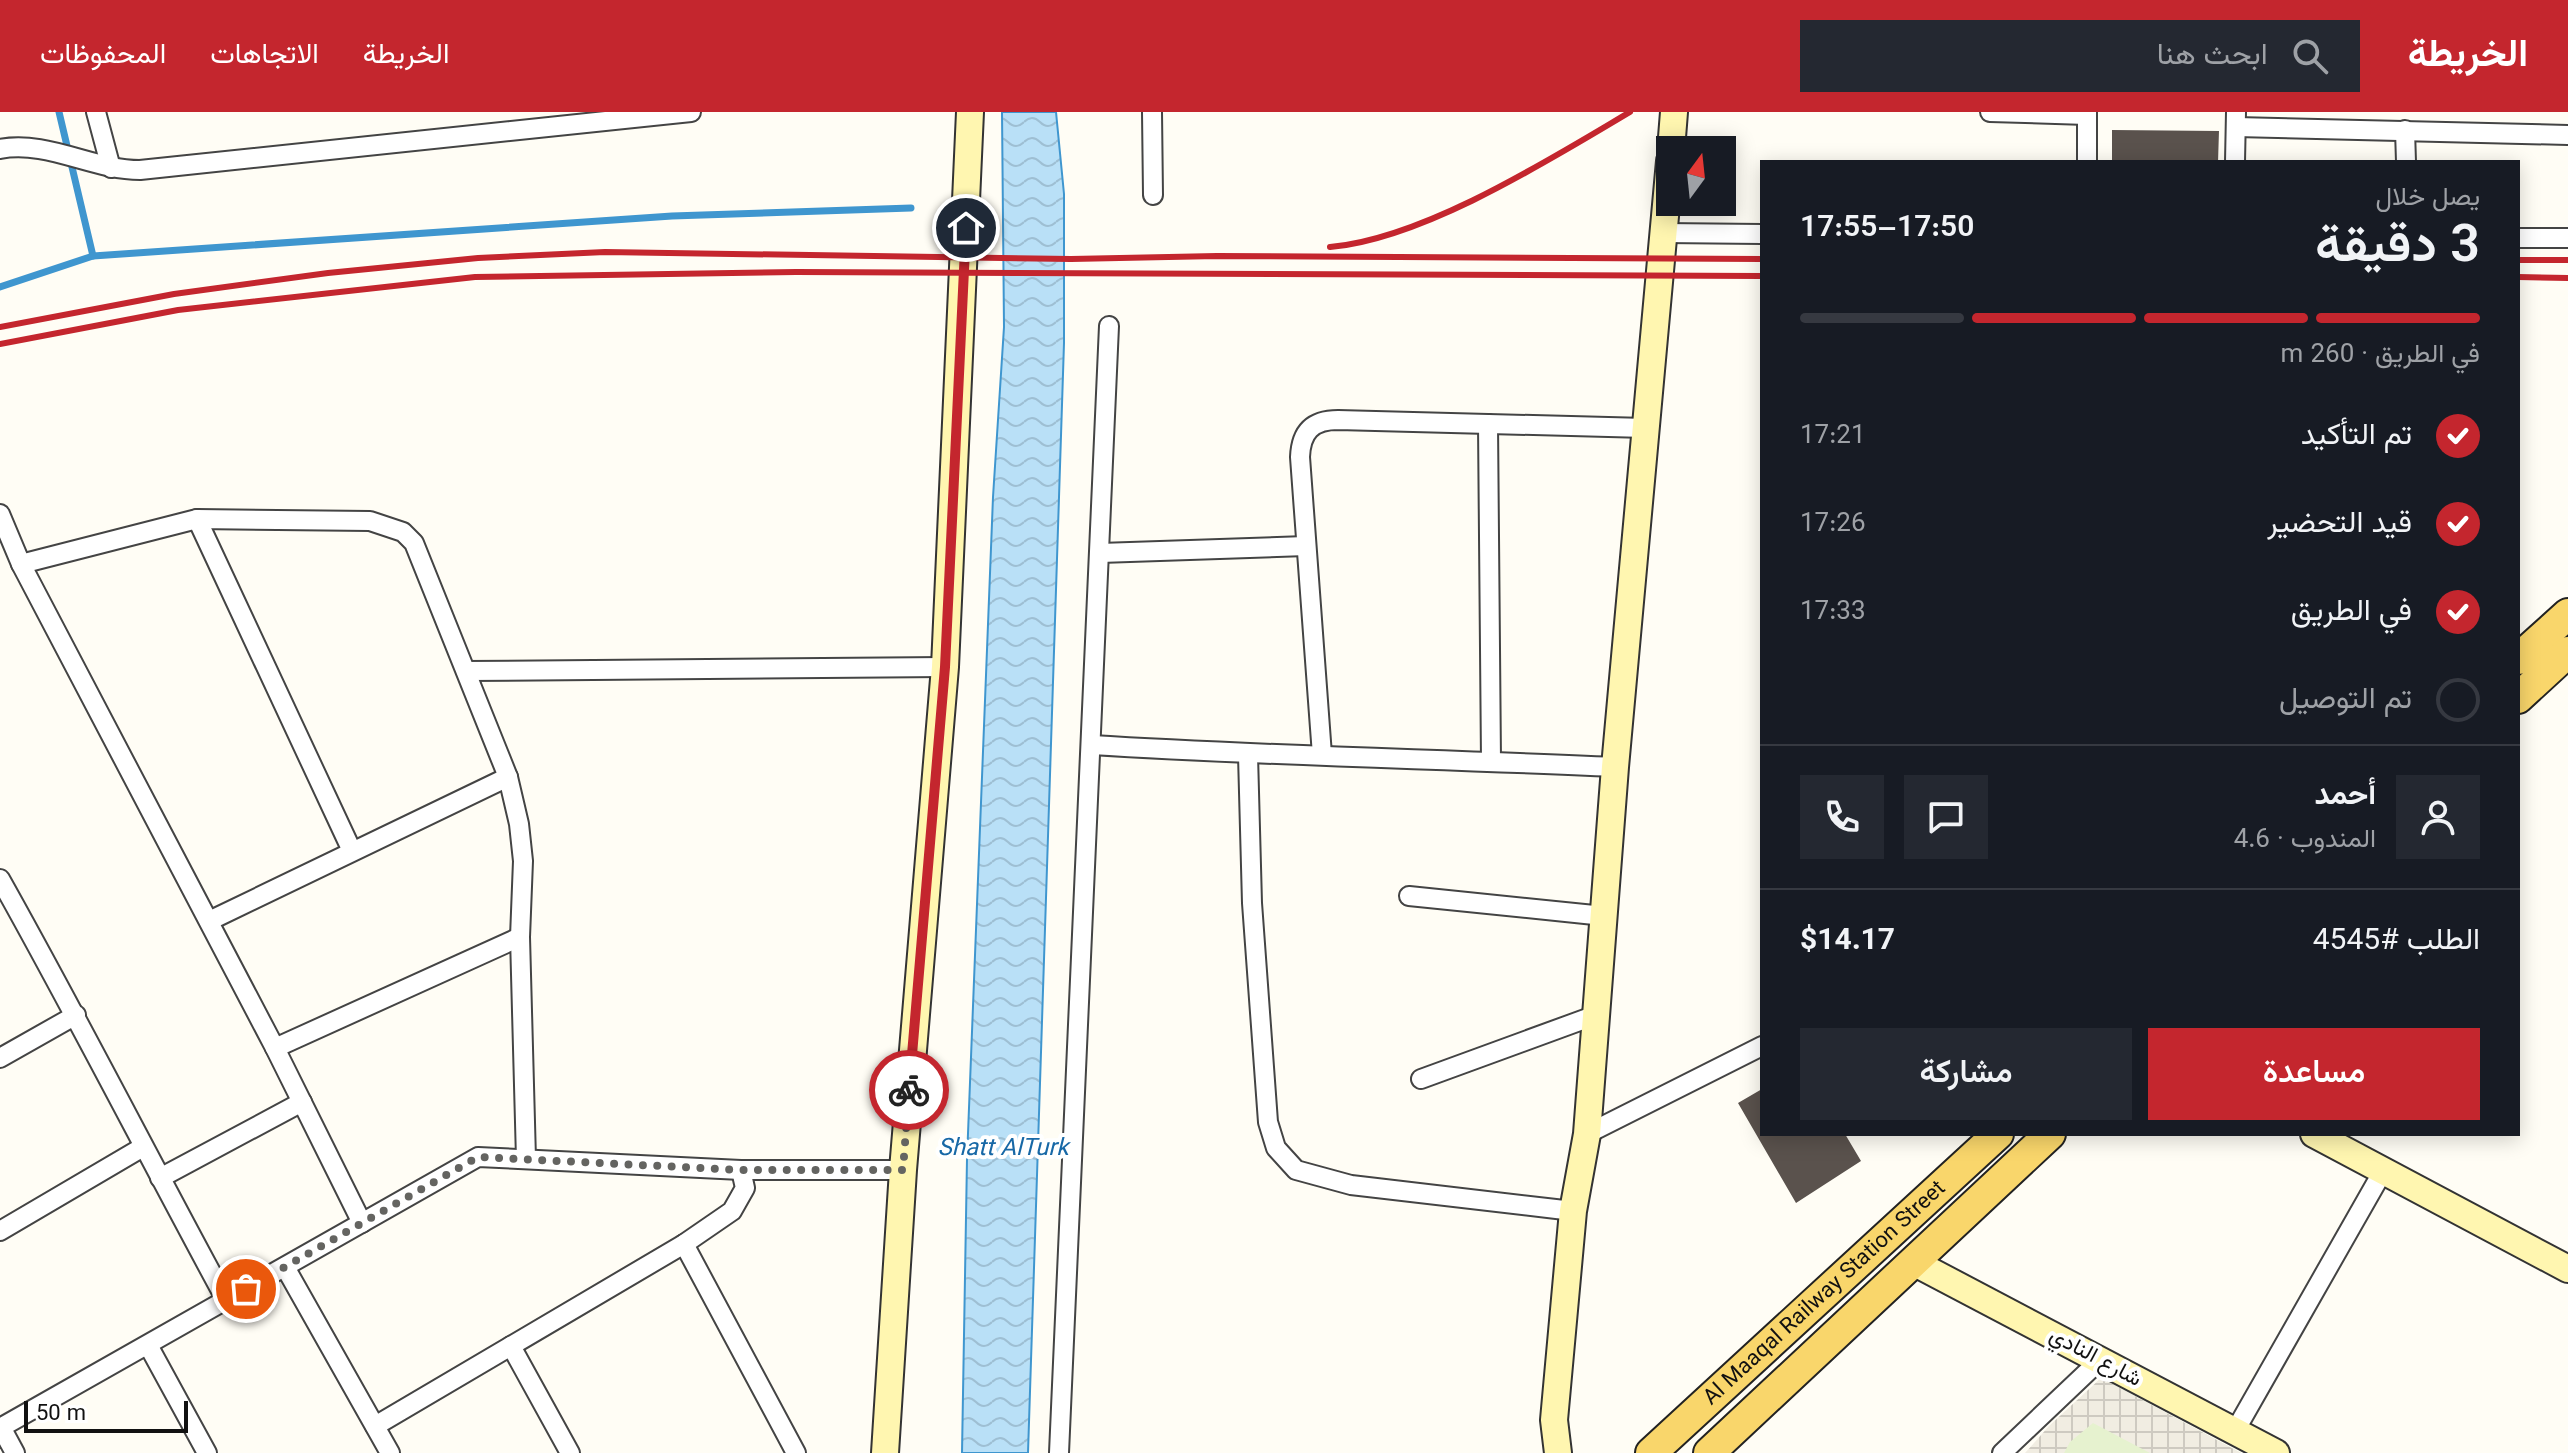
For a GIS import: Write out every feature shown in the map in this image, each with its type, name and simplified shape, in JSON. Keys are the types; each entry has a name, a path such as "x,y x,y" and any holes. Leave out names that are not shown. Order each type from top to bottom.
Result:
{"main road":[{"path":"2520,657 2568,614"},
{"path":"2520,696 2568,652"},
{"name":"Al Maaqal Railway Station Street","path":"1651,1453 1996,1136"},
{"name":"Al Maaqal Railway Station Street","path":"1709,1453 2048,1136"}],"street":[{"path":"96,112 111,168"},
{"path":"0,129 2,148 35,149 111,168 140,170 691,112"},
{"path":"885,1453 903,1170 945,667 970,112"},
{"path":"1152,112 1153,195"},
{"path":"1672,136 1674,112"},
{"path":"1990,112 2087,114 2087,160"},
{"path":"2479,112 2479,131"},
{"path":"2235,160 2236,120 2568,135"},
{"path":"2405,130 2406,160"},
{"path":"1558,1453 1554,1420 1573,1211 1587,1134 1615,767 1665,216"},
{"path":"1664,233 1760,234"},
{"path":"2520,238 2568,238"},
{"path":"1059,1453 1070,1142 1092,745 1109,326"},
{"path":"1322,755 1300,457 1300,442 1308,428 1322,420 1646,428"},
{"path":"1488,424 1491,761"},
{"path":"0,514 21,564 275,1048 362,1223"},
{"path":"21,564 197,519 370,521 403,532 414,543 508,777 523,861 520,937 526,1159"},
{"path":"197,519 352,851"},
{"path":"1100,553 1306,546"},
{"path":"466,671 945,667"},
{"path":"1092,745 1248,755 1322,755 1615,767"},
{"path":"1248,755 1252,903 1268,1122 1276,1148 1296,1170 1351,1185 1573,1211"},
{"path":"209,921 508,777"},
{"path":"0,879 76,1015 226,1300"},
{"path":"1409,896 1604,916"},
{"path":"275,1048 520,937"},
{"path":"0,1058 76,1015"},
{"path":"1421,1079 1596,1015"},
{"path":"1587,1134 1760,1047"},
{"path":"160,1178 302,1102"},
{"path":"2318,1136 2568,1269"},
{"path":"0,1231 143,1147"},
{"path":"15,1453 1,1428 478,1157 741,1170 903,1170"},
{"path":"375,1426 684,1244 732,1211 745,1188 741,1170"},
{"path":"2235,1431 2383,1171"},
{"path":"684,1244 796,1453"},
{"name":"شارع النادي","path":"1915,1263 2276,1453"},
{"path":"285,1267 390,1453"},
{"path":"148,1345 207,1453"},
{"path":"511,1346 570,1453"},
{"path":"2002,1453 2100,1360"}],"green space":[{"path":"2101,1378 2241,1453 2029,1453"}],"shaded area":[{"path":"2101,1378 2241,1453 2150,1453 2093,1423 2070,1442 2064,1453 2025,1453"}],"water":[{"name":"Shatt AlTurk","path":"1002,112 1056,112 1064,194 1064,343 1028,1453 962,1453 967,1159 993,497 1004,327"}],"building":[{"path":"2112,130 2219,131 2218,160 2112,160"},
{"path":"1760,1090 1760,1136 1846,1136 1861,1161 1796,1203 1738,1103"}],"waterway":[{"path":"59,112 93,256"},
{"path":"0,287 93,256 672,216 911,208"}],"railway":[{"path":"1330,247 1366,241 1444,213 1524,174 1630,112"},
{"path":"0,327 174,294 328,273 478,258 605,252 1071,259 1217,256 1760,259"},
{"path":"2520,260 2568,260"},
{"path":"0,344 178,310 475,277 796,272 1760,276"},
{"path":"2520,277 2568,278"}],"way so far":[{"path":"246,1289 478,1157 741,1170 903,1170 909,1090"}],"route":[{"path":"909,1090 945,667 966,228"}]}
